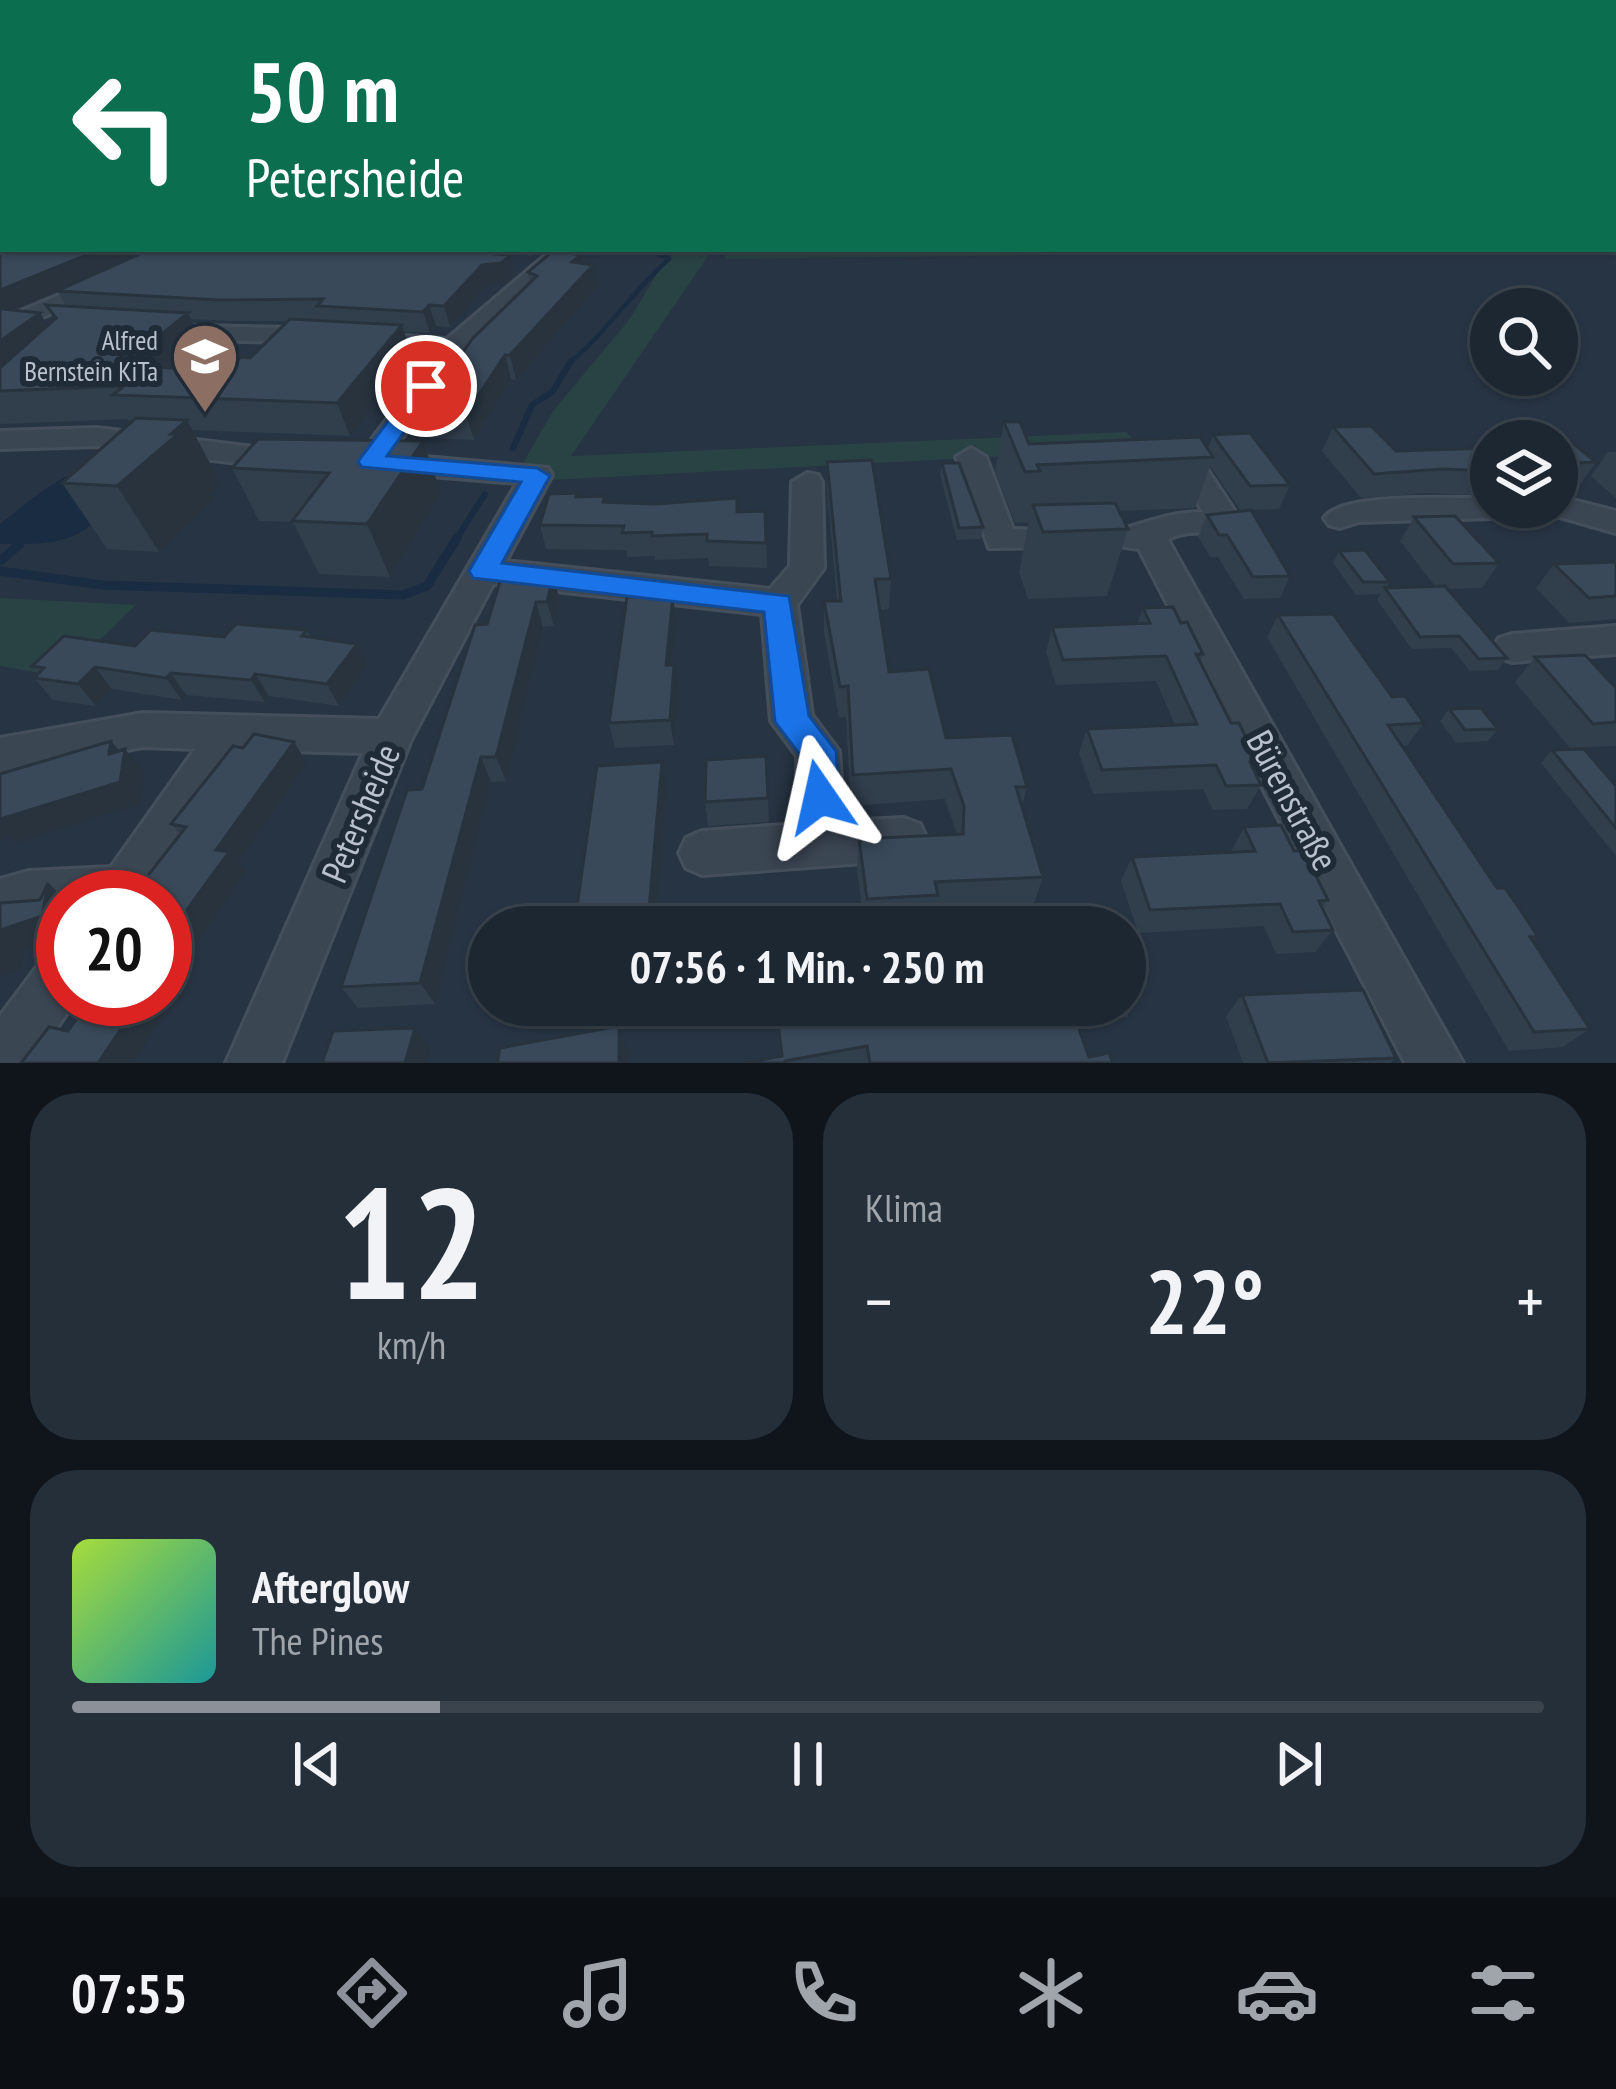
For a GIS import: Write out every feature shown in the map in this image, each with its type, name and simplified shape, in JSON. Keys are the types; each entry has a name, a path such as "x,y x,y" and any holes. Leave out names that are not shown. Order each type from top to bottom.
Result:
{"street":[{"path":"10,324 180,252"},
{"path":"130,330 294,335 453,347 562,252"},
{"path":"505,263 542,268"},
{"path":"10,324 65,324"},
{"name":"Petersheide","path":"254,1063 391,737 537,476 360,461 453,347"},
{"path":"0,440 97,437 307,460"},
{"path":"971,457 1001,539 1150,537 1172,524 1226,522 1180,450"},
{"path":"808,482 807,568 778,603 792,722 818,751 822,844"},
{"path":"1340,518 1354,512 1470,509"},
{"path":"1578,512 1616,522"},
{"name":"Bürenstraße","path":"1150,537 1435,1063"},
{"path":"483,571 778,603"},
{"path":"1513,648 1616,640"},
{"path":"137,870 232,729"},
{"path":"0,756 143,730 391,737"},
{"path":"702,854 931,838"},
{"path":"0,903 36,893"},
{"path":"0,1062 36,1012"}],"green space":[{"path":"675,252 711,252 571,456 1126,432 1143,449 551,480 519,470 553,411 629,320"},
{"path":"724,252 1298,252 725,259"},
{"path":"0,598 136,605 62,677 0,666"}],"water":[{"path":"107,465 129,493 84,530 59,541 0,544 0,524 37,495 77,472"}],"building":[{"path":"0,252 94,252 0,290"},
{"path":"144,252 511,255 501,263 482,265 444,306 429,305 423,312 317,306 323,299 220,300 57,291"},
{"path":"552,252 581,255 572,262 593,265 505,355 466,414 420,412 473,338 537,276 528,272"},
{"path":"46,305 188,313 122,366 227,370 241,357 250,358 290,319 402,325 337,403 113,395 124,386 0,391 0,368 56,318"},
{"path":"0,307 3,309 40,313 0,341"},
{"path":"136,418 187,420 171,434 178,434 117,486 62,483"},
{"path":"1004,422 1020,422 1029,444 1200,437 1213,457 1037,465 1040,471 1025,472"},
{"path":"1371,426 1396,451 1470,449 1470,470 1374,474 1333,427"},
{"path":"1250,433 1290,485 1250,486 1213,435"},
{"path":"258,439 423,441 367,524 292,521 329,473 232,468"},
{"path":"1578,448 1596,462 1578,463"},
{"path":"872,460 891,579 875,579 889,672 929,669 946,738 1012,735 1027,787 1016,787 1043,877 935,882 938,895 867,899 859,839 963,834 964,806 951,769 853,775 848,686 840,687 824,601 841,601 827,462"},
{"path":"942,463 959,463 983,527 959,528"},
{"path":"577,493 576,497 605,496 603,502 655,504 737,498 737,512 765,511 766,543 707,541 707,534 622,533 624,526 540,525 549,494"},
{"path":"1115,503 1128,529 1043,532 1033,505"},
{"path":"1251,510 1290,576 1253,577 1227,535 1219,535 1207,515"},
{"path":"1455,516 1499,563 1453,564 1414,517"},
{"path":"1365,550 1390,582 1363,582 1339,551"},
{"path":"1616,562 1616,596 1589,598 1554,564"},
{"path":"553,576 547,602 536,602 496,757 481,757 420,983 341,987 407,790 422,789 475,625 487,624 501,578"},
{"path":"1445,586 1507,658 1479,659 1459,636 1420,637 1385,588"},
{"path":"673,596 666,665 674,665 670,720 609,723 627,597"},
{"path":"1173,607 1181,623 1187,622 1203,654 1196,654 1231,723 1239,723 1258,762 1250,762 1261,785 1226,786 1216,765 1102,770 1087,729 1197,724 1166,656 1063,660 1052,627 1150,623 1143,608"},
{"path":"1333,614 1392,697 1405,696 1424,723 1388,725 1497,888 1505,888 1521,911 1538,937 1530,937 1590,1029 1534,1032 1278,615"},
{"path":"236,624 307,630 302,636 357,644 327,684 255,674 251,680 171,673 166,678 95,667 78,684 34,678 44,668 32,666 64,636 135,646 151,630 224,637"},
{"path":"1585,655 1616,688 1616,722 1593,724 1535,657"},
{"path":"1481,708 1498,729 1465,730 1449,709"},
{"path":"254,734 294,742 216,850 229,852 192,903 192,870 152,870 186,827 171,824 233,746 243,748"},
{"path":"111,741 109,754 125,749 120,782 0,819 0,774"},
{"path":"1584,749 1616,786 1616,828 1552,750"},
{"path":"766,756 768,798 705,802 706,760"},
{"path":"662,762 649,906 577,906 597,766"},
{"path":"1281,825 1294,851 1303,850 1328,900 1319,901 1333,930 1293,932 1280,904 1150,910 1132,857 1255,851 1244,827"},
{"path":"36,900 36,918 0,930 0,903"},
{"path":"1363,990 1396,1058 1268,1063 1242,995"},
{"path":"72,1026 123,1026 98,1063 21,1063 49,1027 68,1031"},
{"path":"619,1026 619,1063 497,1063 500,1048"},
{"path":"778,1026 1078,1026 1089,1057 1109,1053 1113,1063 870,1063 867,1046 785,1063 744,1063 782,1056"},
{"path":"415,1028 405,1063 322,1063 333,1031"}],"waterway":[{"path":"571,362 669,259 657,253"},
{"path":"513,448 532,405 553,391 571,362"},
{"path":"455,541 485,494"},
{"path":"0,571 102,585 403,595 427,586 457,538"},
{"path":"0,561 20,544"}],"place":[{"name":"Alfred Bernstein KiTa","path":"205,415"}],"route":[{"path":"426,386 370,462 537,476 483,571 778,603 792,722 818,751 820,797"}]}
